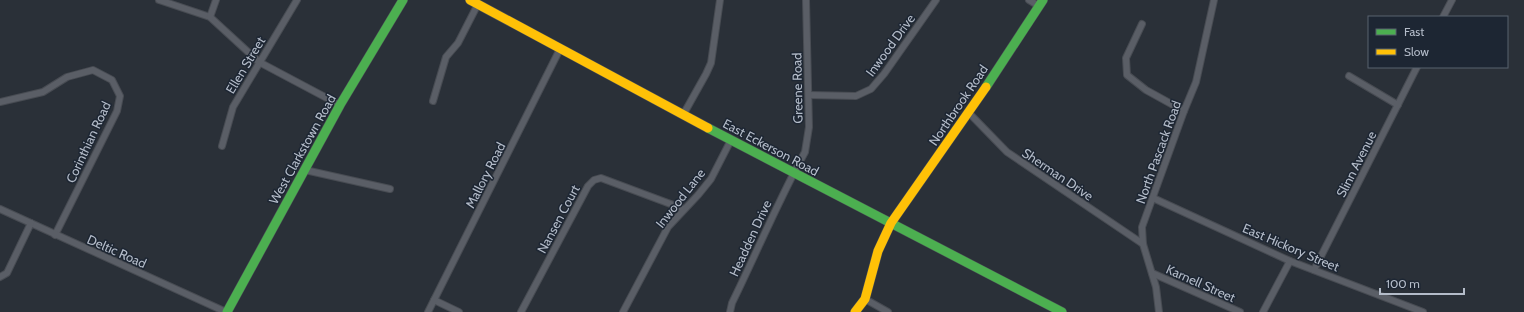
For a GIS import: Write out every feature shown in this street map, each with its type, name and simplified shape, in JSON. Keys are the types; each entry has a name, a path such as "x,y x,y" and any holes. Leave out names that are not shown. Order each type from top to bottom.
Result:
{"street":[{"path":"159,0 210,17 259,62 340,106"},
{"path":"210,17 216,0"},
{"name":"Ellen Street","path":"222,146 233,107 297,0"},
{"name":"West Clarkstown Road","path":"226,312 340,106 403,0"},
{"path":"683,115 711,63 720,0"},
{"name":"Greene Road","path":"793,174 804,152 807,142 809,95 806,0"},
{"name":"Inwood Drive","path":"809,95 856,96 871,89 884,74 936,0"},
{"path":"1029,0 1041,3"},
{"name":"North Pascack Road","path":"1158,312 1156,287 1143,244 1142,227 1196,79 1214,0"},
{"path":"1444,16 1452,0"},
{"path":"433,101 446,57 458,43 474,2"},
{"name":"East Eckerson Road","path":"474,2 793,174 1062,312"},
{"name":"Northbrook Road","path":"865,299 878,251 891,223 969,113 1041,3"},
{"path":"1142,24 1126,58 1127,75 1146,90 1184,111"},
{"name":"Mallory Road","path":"428,312 560,49"},
{"name":"Slinn Avenue","path":"1314,270 1416,68"},
{"name":"Corinthian Road","path":"0,102 43,92 67,77 93,70 112,80 120,96 117,111 55,235"},
{"path":"1349,76 1398,105"},
{"name":"Sherman Drive","path":"969,113 1006,152 1143,244"},
{"name":"Inwood Lane","path":"623,312 668,227 698,196 711,179 731,140"},
{"path":"305,170 390,189"},
{"name":"Headden Drive","path":"730,312 732,303 793,174"},
{"name":"Nansen Court","path":"521,312 588,186 594,180 601,178 684,209"},
{"name":"East Hickory Street","path":"1153,198 1290,260 1423,312"},
{"name":"Deltic Road","path":"0,210 226,312"},
{"path":"0,277 7,273 31,224"},
{"path":"1263,312 1290,260"},
{"name":"Karnell Street","path":"1152,273 1240,312"},
{"path":"855,312 865,299 888,312"},
{"path":"434,300 459,312"}],"traffic: fast":[{"path":"227,312 340,105 403,0"},
{"path":"986,87 1043,0"},
{"path":"708,128 1062,312"}],"traffic: slow":[{"path":"470,0 708,128"},
{"path":"855,312 865,299 878,251 891,223 986,87"}]}
